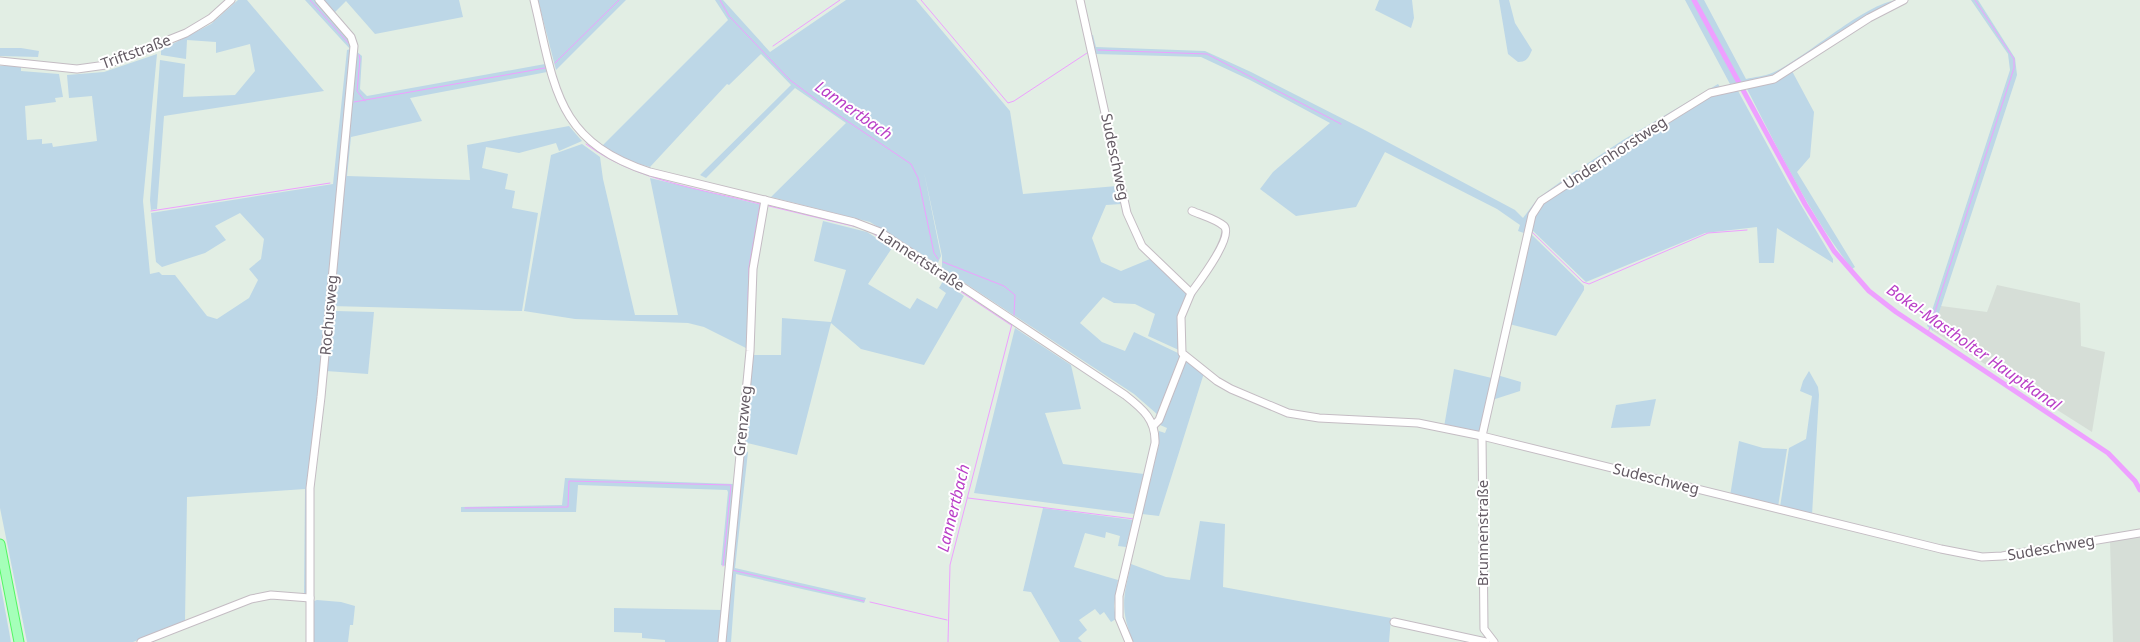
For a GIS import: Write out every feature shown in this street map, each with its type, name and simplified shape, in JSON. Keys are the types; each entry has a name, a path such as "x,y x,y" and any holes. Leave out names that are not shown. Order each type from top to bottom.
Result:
{"main road":[{"path":"0,544 19,642"}],"street":[{"name":"Triftstraße","path":"0,61 77,69 106,65 186,33 211,18 231,0"},
{"name":"Rochusweg","path":"310,642 310,488 321,397 354,46 351,37 319,0"},
{"name":"Lannertstraße","path":"534,0 556,89 574,124 587,140 600,150 628,165 854,222 880,232 1125,396 1143,410 1154,425"},
{"name":"Sudeschweg","path":"1080,0 1127,213 1132,228 1142,246 1191,293"},
{"name":"Undernhorstweg","path":"1482,436 1532,215 1541,201 1710,93 1774,79 1869,18 1904,0"},
{"name":"Grenzweg","path":"722,642 750,351 753,269 764,200"},
{"path":"1128,642 1119,618 1119,596 1154,453 1156,436 1154,425 1159,420 1184,356 1182,353 1181,317 1191,293 1213,261 1227,231 1223,226 1192,211"},
{"name":"Sudeschweg","path":"1184,356 1231,389 1288,413 1319,418 1418,422 1941,549 1982,557 2002,556 2140,533"},
{"name":"Brunnenstraße","path":"1482,436 1484,629"},
{"path":"142,642 252,599 271,595 310,598"},
{"path":"1394,622 1477,638 1486,642"},
{"path":"1477,638 1484,629 1494,642"}],"shaded area":[{"path":"238,0 247,0 324,91 164,116 157,209 151,210 150,200 160,60 185,64 183,97 235,95 255,71 250,44 216,53 216,42 187,40 186,59 161,55 161,50 211,24"},
{"path":"305,0 315,0 362,56 360,89 367,96 545,64 547,72 410,98 422,121 351,137 347,176 470,180 467,145 569,126 582,141 559,151 556,143 519,153 486,147 482,168 508,174 505,189 515,191 512,208 538,213 522,311 331,306 315,434 306,595 304,595 305,489 187,497 185,621 133,642 27,642 0,508 0,66 21,66 21,71 59,74 63,97 55,98 56,102 25,106 27,140 42,139 42,144 52,143 53,147 97,141 92,96 69,98 67,75 104,72 157,54 143,201 150,274 159,272 162,275 175,275 207,316 217,319 249,298 258,280 249,269 261,259 264,239 240,213 215,226 226,240 205,253 162,267 156,262 151,213 333,184 347,50 350,49"},
{"path":"322,0 459,0 463,17 375,34 346,1 333,14"},
{"path":"538,0 626,0 556,70"},
{"path":"715,0 723,0 770,52 846,0 916,0 1010,111 1023,194 1117,186 1121,204 1106,205 1092,238 1101,262 1121,271 1150,259 1188,292 1183,306 1181,351 1148,336 1155,314 1135,304 1114,303 1103,297 1080,323 1102,342 1125,351 1134,332 1180,354 1179,364 1158,415 1134,394 942,268 942,256 924,172 941,256 936,267 934,262 870,222 771,197 846,123 795,88 706,178 700,175 791,85 761,54 729,85 727,84 650,167 629,161 602,146 728,20"},
{"path":"1379,0 1412,0 1414,18 1411,28 1375,10"},
{"path":"1499,0 1509,0 1515,23 1532,50 1529,57 1524,61 1518,62 1508,54"},
{"path":"1685,0 1704,0 1746,79 1763,76 1786,66 1871,9 1900,0 1773,77 1730,84"},
{"path":"1971,0 1978,0 2015,58 2017,75 1933,331 1927,326 2010,70 2008,54"},
{"path":"1090,35 1093,35 1096,47 1205,51 1251,72 1365,130 1515,210 1523,218 1538,198 1577,170 1580,174 1541,201 1527,234 1518,231 1520,225 1497,209 1385,152 1356,207 1296,216 1260,189 1273,172 1330,123 1250,80 1201,57 1095,54"},
{"path":"0,48 21,48 39,51 38,57 0,56"},
{"path":"1792,71 1814,112 1810,157 1797,172 1855,267 1852,269 1808,204 1746,87"},
{"path":"1718,84 1720,87 1586,171 1582,167 1623,140"},
{"path":"1737,89 1788,183 1833,259 1833,263 1777,228 1774,263 1759,263 1757,227 1705,233 1586,282 1531,229 1533,216 1542,203 1711,94"},
{"path":"582,144 600,157 603,179 635,315 678,315 650,178 762,205 749,346 746,348 704,327 688,323 575,319 524,311 551,155"},
{"path":"823,221 867,232 892,248 868,284 910,309 917,298 937,309 946,293 939,288 943,281 964,296 924,365 861,349 831,323 797,455 743,442 751,355 781,355 782,318 831,322 846,270 814,261"},
{"path":"1530,233 1584,286 1584,290 1556,336 1509,324"},
{"path":"1997,285 2080,303 2081,346 2105,352 2092,432 1933,331 1941,306 1987,312"},
{"path":"336,311 374,312 368,374 326,371 332,313"},
{"path":"1015,328 1071,365 1081,409 1045,413 1063,464 1144,474 1134,514 974,493"},
{"path":"1188,361 1204,373 1159,516 1142,514 1159,444 1159,431 1165,433 1167,428 1160,425 1161,420 1184,362"},
{"path":"1454,369 1496,379 1497,375 1521,382 1520,391 1489,401 1482,435 1444,427"},
{"path":"1809,371 1818,387 1819,395 1812,515 1780,507 1789,448 1806,439 1812,396 1800,391"},
{"path":"1656,399 1650,426 1611,428 1616,405"},
{"path":"1739,441 1763,448 1787,449 1778,507 1730,496"},
{"path":"742,450 748,452 735,568 866,598 864,603 736,574 731,642 724,642"},
{"path":"565,478 734,484 726,566 721,565 727,490 578,485 576,512 461,512 461,507 562,505"},
{"path":"1043,508 1133,520 1126,547 1118,546 1120,536 1106,532 1105,538 1085,533 1074,567 1118,580 1114,606 1116,619 1111,622 1104,612 1100,615 1095,609 1079,620 1087,630 1078,638 1082,642 1060,642 1031,592 1023,591"},
{"path":"1200,521 1225,524 1223,587 1391,618 1389,642 1133,642 1126,620 1124,603 1131,564 1166,577 1190,580"},
{"path":"2140,537 2140,642 2113,642 2110,541"},
{"path":"0,582 11,642 0,642"},
{"path":"314,601 341,602 355,606 353,625 350,625 348,642 314,642"},
{"path":"614,608 723,610 720,642 665,642 665,640 642,638 642,633 614,632"}],"waterway":[{"path":"310,0 351,46"},
{"path":"555,63 619,0"},
{"name":"Lannertbach","path":"720,0 729,16 790,80 911,164 918,178 934,253 938,259"},
{"path":"773,46 840,0"},
{"path":"921,0 1008,103 1014,101 1087,53"},
{"name":"Bokel-Mastholter Hauptkanal","path":"1694,0 1805,204 1834,251 1869,291 1896,312 2108,453 2135,481 2140,490"},
{"path":"1928,333 2014,68 2014,59 1975,0"},
{"path":"1098,50 1207,54 1341,124"},
{"path":"359,55 357,91 365,101"},
{"path":"354,102 545,68"},
{"path":"586,144 605,157 647,175 760,204 749,267 748,300"},
{"path":"151,211 330,183"},
{"path":"769,206 861,228"},
{"path":"1532,232 1583,282 1589,284 1708,233 1747,230"},
{"path":"871,232 1011,325"},
{"name":"Lannertbach","path":"943,262 1004,286 1015,295 1014,315"},
{"name":"Lannertbach","path":"948,642 950,565 1012,324"},
{"path":"465,508 568,507 569,481 731,485 723,566"},
{"path":"968,498 1134,519"},
{"path":"732,570 864,601"},
{"path":"870,602 947,620"}]}
